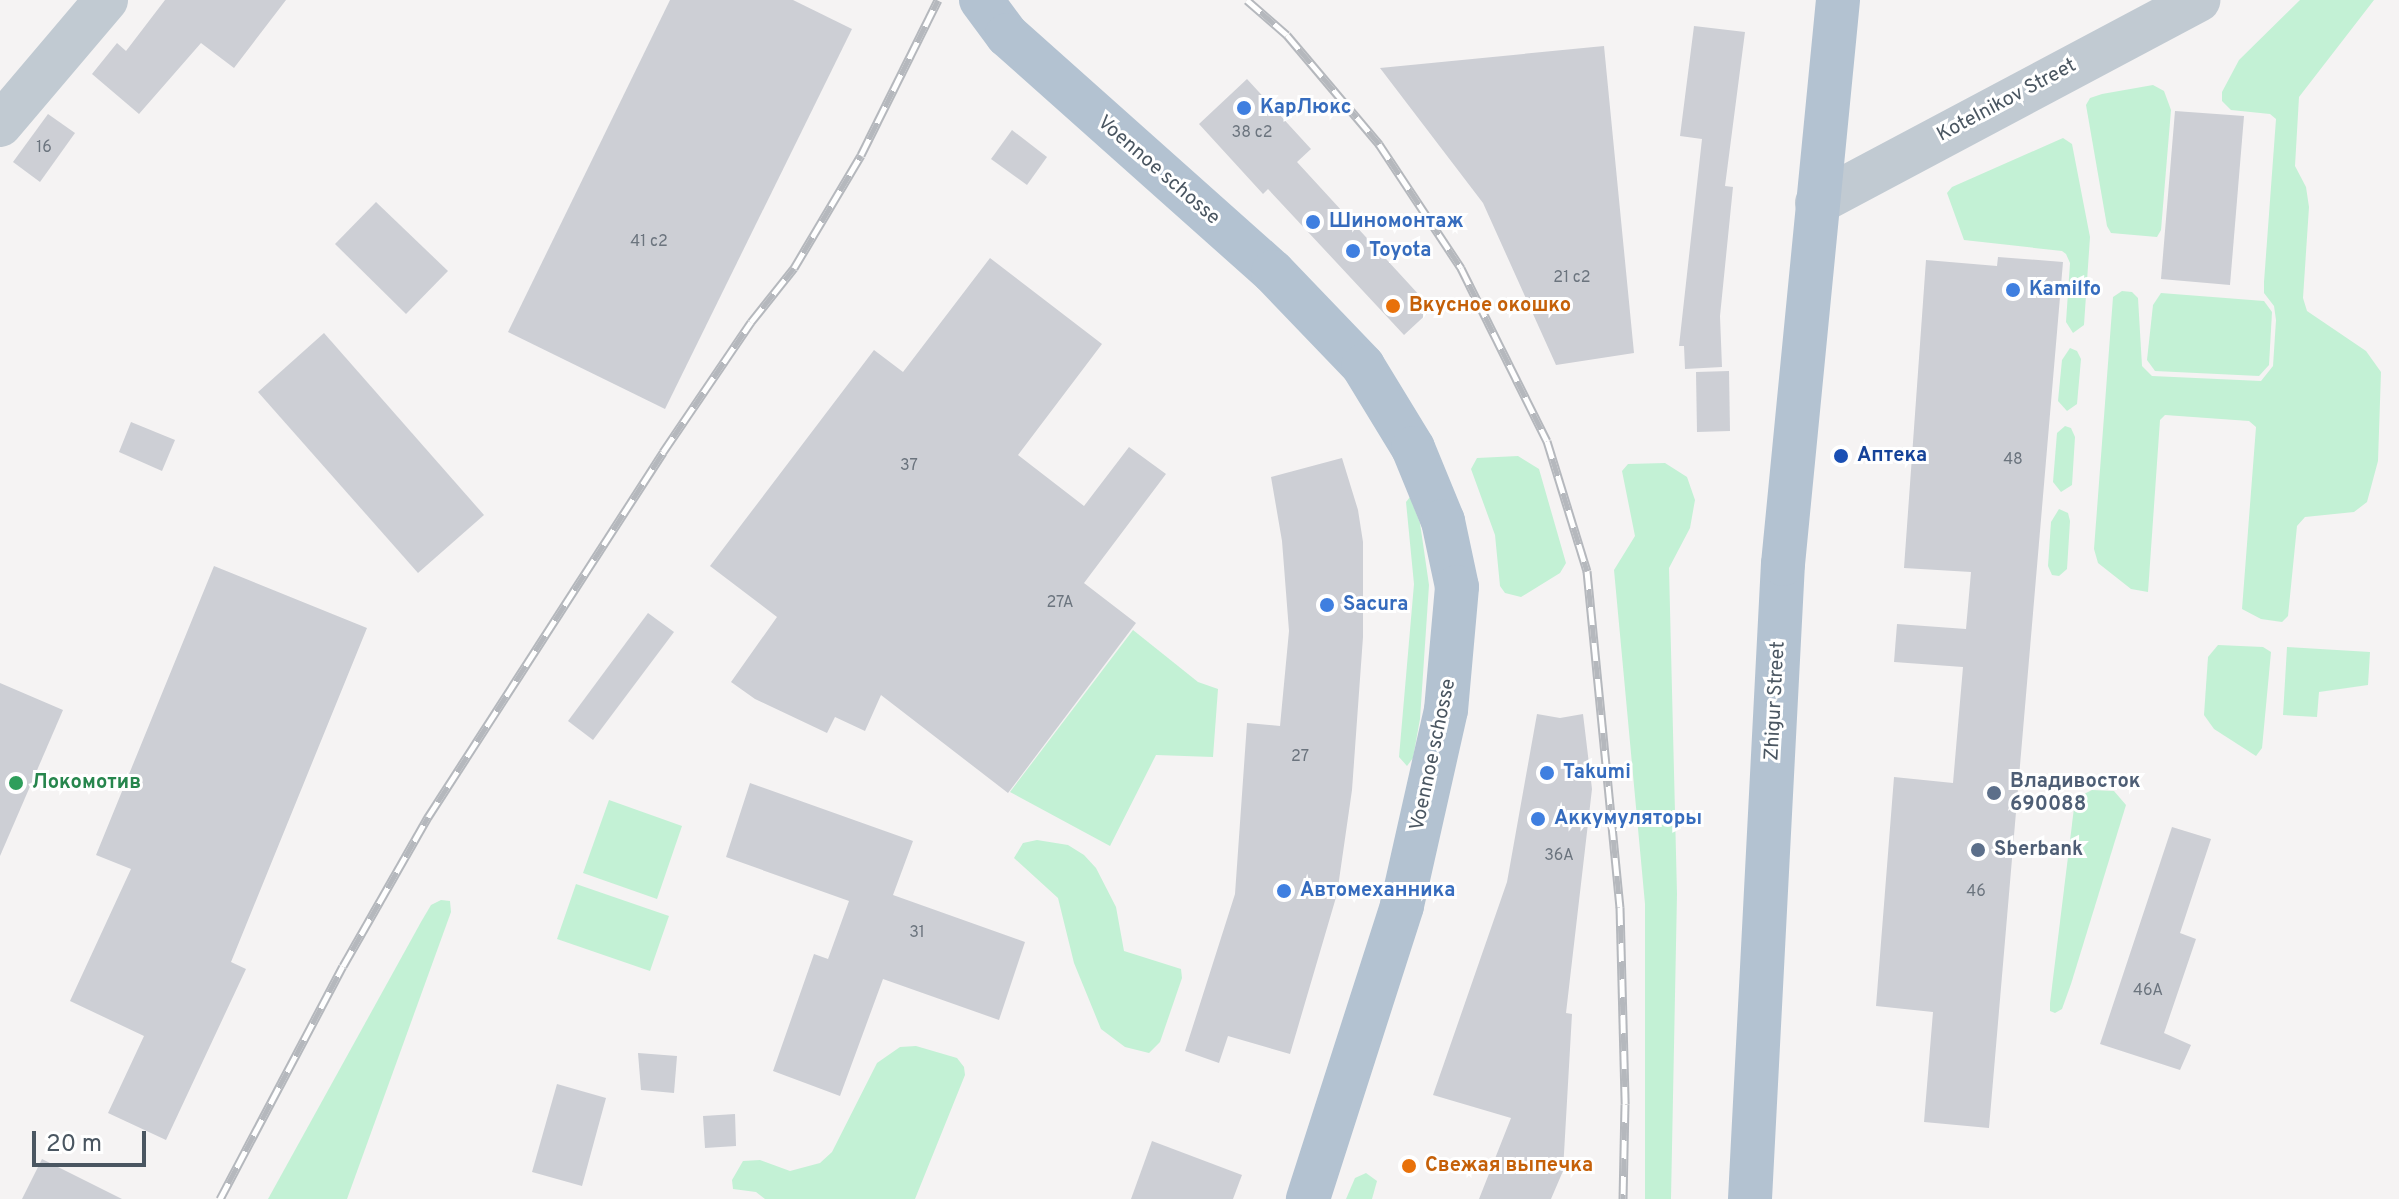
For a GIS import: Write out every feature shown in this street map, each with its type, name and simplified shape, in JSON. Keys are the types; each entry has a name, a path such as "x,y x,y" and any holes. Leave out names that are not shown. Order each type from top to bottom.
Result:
{"main road":[{"name":"Voennoe schosse","path":"981,0 1007,35 1273,272 1363,366 1413,448 1443,521 1457,587 1446,710 1402,906 1308,1199"},
{"name":"Zhigur Street","path":"1750,1199 1783,564 1838,0"}],"street":[{"path":"0,125 106,0"},
{"name":"Kotelnikov Street","path":"1817,203 2198,0"}],"green space":[{"path":"2300,0 2374,0 2299,97 2295,166 2306,187 2309,207 2303,298 2307,311 2366,351 2381,372 2378,461 2367,502 2354,512 2305,517 2297,526 2288,616 2282,622 2261,619 2242,609 2256,427 2249,421 2165,415 2160,420 2148,592 2131,589 2098,563 2094,549 2113,297 2122,291 2132,292 2138,298 2142,366 2152,376 2261,381 2273,366 2276,320 2274,306 2264,293 2264,282 2276,119 2270,114 2231,110 2222,101 2222,92 2239,60"},
{"path":"2153,85 2164,91 2171,110 2161,230 2157,237 2111,233 2107,226 2086,105 2090,98 2102,94"},
{"path":"2063,138 2072,144 2090,237 2084,325 2073,333 2066,322 2070,263 2066,254 2062,251 1964,240 1947,193 1952,187"},
{"path":"2161,293 2264,301 2272,312 2269,365 2259,376 2155,371 2147,360 2153,305"},
{"path":"2070,348 2077,351 2081,359 2077,404 2067,411 2058,401 2062,360"},
{"path":"2065,426 2071,428 2075,437 2072,485 2061,492 2053,482 2057,433"},
{"path":"1518,456 1539,469 1566,563 1560,573 1521,597 1505,593 1500,586 1495,535 1471,469 1477,458"},
{"path":"1665,463 1687,477 1695,500 1690,528 1669,568 1677,894 1671,1199 1645,1199 1645,904 1614,570 1635,536 1622,471 1628,464"},
{"path":"1410,497 1420,523 1429,585 1420,719 1413,758 1407,766 1399,757 1414,584 1406,502"},
{"path":"2059,509 2068,513 2070,521 2067,569 2059,576 2052,575 2048,566 2051,522"},
{"path":"1133,630 1198,682 1218,689 1213,757 1156,755 1110,846 1010,792"},
{"path":"2218,645 2263,647 2271,652 2262,748 2256,756 2214,729 2204,715 2208,657"},
{"path":"2287,647 2370,652 2368,685 2319,692 2317,717 2283,715"},
{"path":"2092,790 2114,791 2126,805 2071,984 2062,1009 2055,1013 2050,1011 2050,1003 2074,808 2078,797"},
{"path":"609,800 682,826 657,899 583,873"},
{"path":"1037,840 1068,845 1084,855 1096,868 1116,907 1124,951 1181,969 1182,978 1160,1042 1149,1053 1125,1047 1101,1029 1074,963 1058,898 1014,858 1023,843"},
{"path":"576,884 669,916 650,971 557,939"},
{"path":"441,900 450,901 451,912 347,1199 268,1199 421,922 431,905"},
{"path":"916,1046 957,1058 964,1067 965,1075 915,1199 765,1199 756,1192 733,1189 732,1180 743,1161 760,1160 790,1171 820,1163 832,1152 877,1063 900,1047"},
{"path":"1366,1173 1377,1181 1372,1199 1346,1199 1355,1178"}],"building":[{"path":"165,0 286,0 234,68 201,43 139,114 92,74 117,43 126,51"},
{"path":"670,0 793,0 852,29 665,409 508,332"},
{"path":"1694,26 1745,32 1725,186 1733,187 1720,316 1722,367 1685,369 1684,346 1679,346 1702,139 1680,136"},
{"path":"1604,46 1634,353 1556,365 1483,203 1380,68"},
{"path":"1247,79 1311,149 1297,162 1432,309 1404,335 1268,189 1263,194 1199,124"},
{"path":"2175,111 2244,116 2230,285 2161,279"},
{"path":"48,114 75,133 40,182 13,162"},
{"path":"1012,130 1047,157 1027,185 991,159"},
{"path":"376,202 448,271 406,314 335,244"},
{"path":"1998,257 2063,262 1989,1128 1924,1122 1933,1012 1876,1006 1894,777 1953,783 1963,667 1894,662 1897,624 1966,629 1971,572 1904,568 1926,260 1997,266"},
{"path":"990,258 1102,344 1018,455 1084,506 1129,447 1166,474 1084,583 1136,623 1008,793 881,695 865,731 835,717 827,733 755,699 731,682 777,617 710,566 874,350 903,372"},
{"path":"324,333 484,515 418,573 258,392"},
{"path":"1729,371 1730,431 1697,432 1696,372"},
{"path":"131,422 175,440 162,471 119,452"},
{"path":"1342,458 1358,510 1363,542 1363,637 1352,790 1337,894 1290,1054 1228,1036 1219,1063 1185,1051 1235,894 1247,723 1280,726 1289,631 1282,541 1271,477"},
{"path":"214,566 367,628 231,962 246,969 166,1140 108,1113 144,1036 70,1001 131,869 96,855"},
{"path":"648,613 674,632 593,740 568,721"},
{"name":"Локомотив","path":"0,683 63,710 0,856"},
{"path":"1537,714 1560,718 1583,714 1592,789 1566,1013 1572,1014 1563,1171 1551,1199 1479,1199 1511,1118 1433,1095 1507,882"},
{"path":"750,783 913,841 893,895 1025,942 999,1020 883,979 840,1096 773,1071 814,954 828,959 849,901 726,857"},
{"path":"2172,827 2211,839 2180,933 2196,939 2164,1033 2191,1045 2180,1070 2100,1044"},
{"path":"638,1053 677,1056 674,1093 641,1090"},
{"path":"557,1084 606,1098 582,1186 532,1172"},
{"path":"735,1114 736,1146 705,1148 703,1116"},
{"path":"1152,1141 1242,1175 1233,1199 1131,1199"},
{"path":"42,1159 122,1199 22,1199"}],"railway":[{"path":"220,1199 343,966 428,817 663,452 751,322 794,268 861,155 938,0"},
{"path":"1247,0 1287,35 1379,144 1461,268 1547,441 1587,571 1620,907 1625,1104 1623,1199"}],"place":[{"name":"КарЛюкс","path":"1244,108"},
{"name":"Шиномонтаж","path":"1313,222"},
{"name":"Toyota","path":"1353,251"},
{"name":"Kamilfo","path":"2013,290"},
{"name":"Вкусное окошко","path":"1393,306"},
{"name":"Аптека","path":"1841,456"},
{"name":"Sacura","path":"1327,605"},
{"name":"Takumi","path":"1547,773"},
{"name":"Локомотив","path":"16,783"},
{"name":"Владивосток 690088","path":"1994,793"},
{"name":"Аккумуляторы","path":"1538,819"},
{"name":"Sberbank","path":"1978,850"},
{"name":"Автомеханника","path":"1284,891"},
{"name":"Свежая выпечка","path":"1409,1166"}]}
